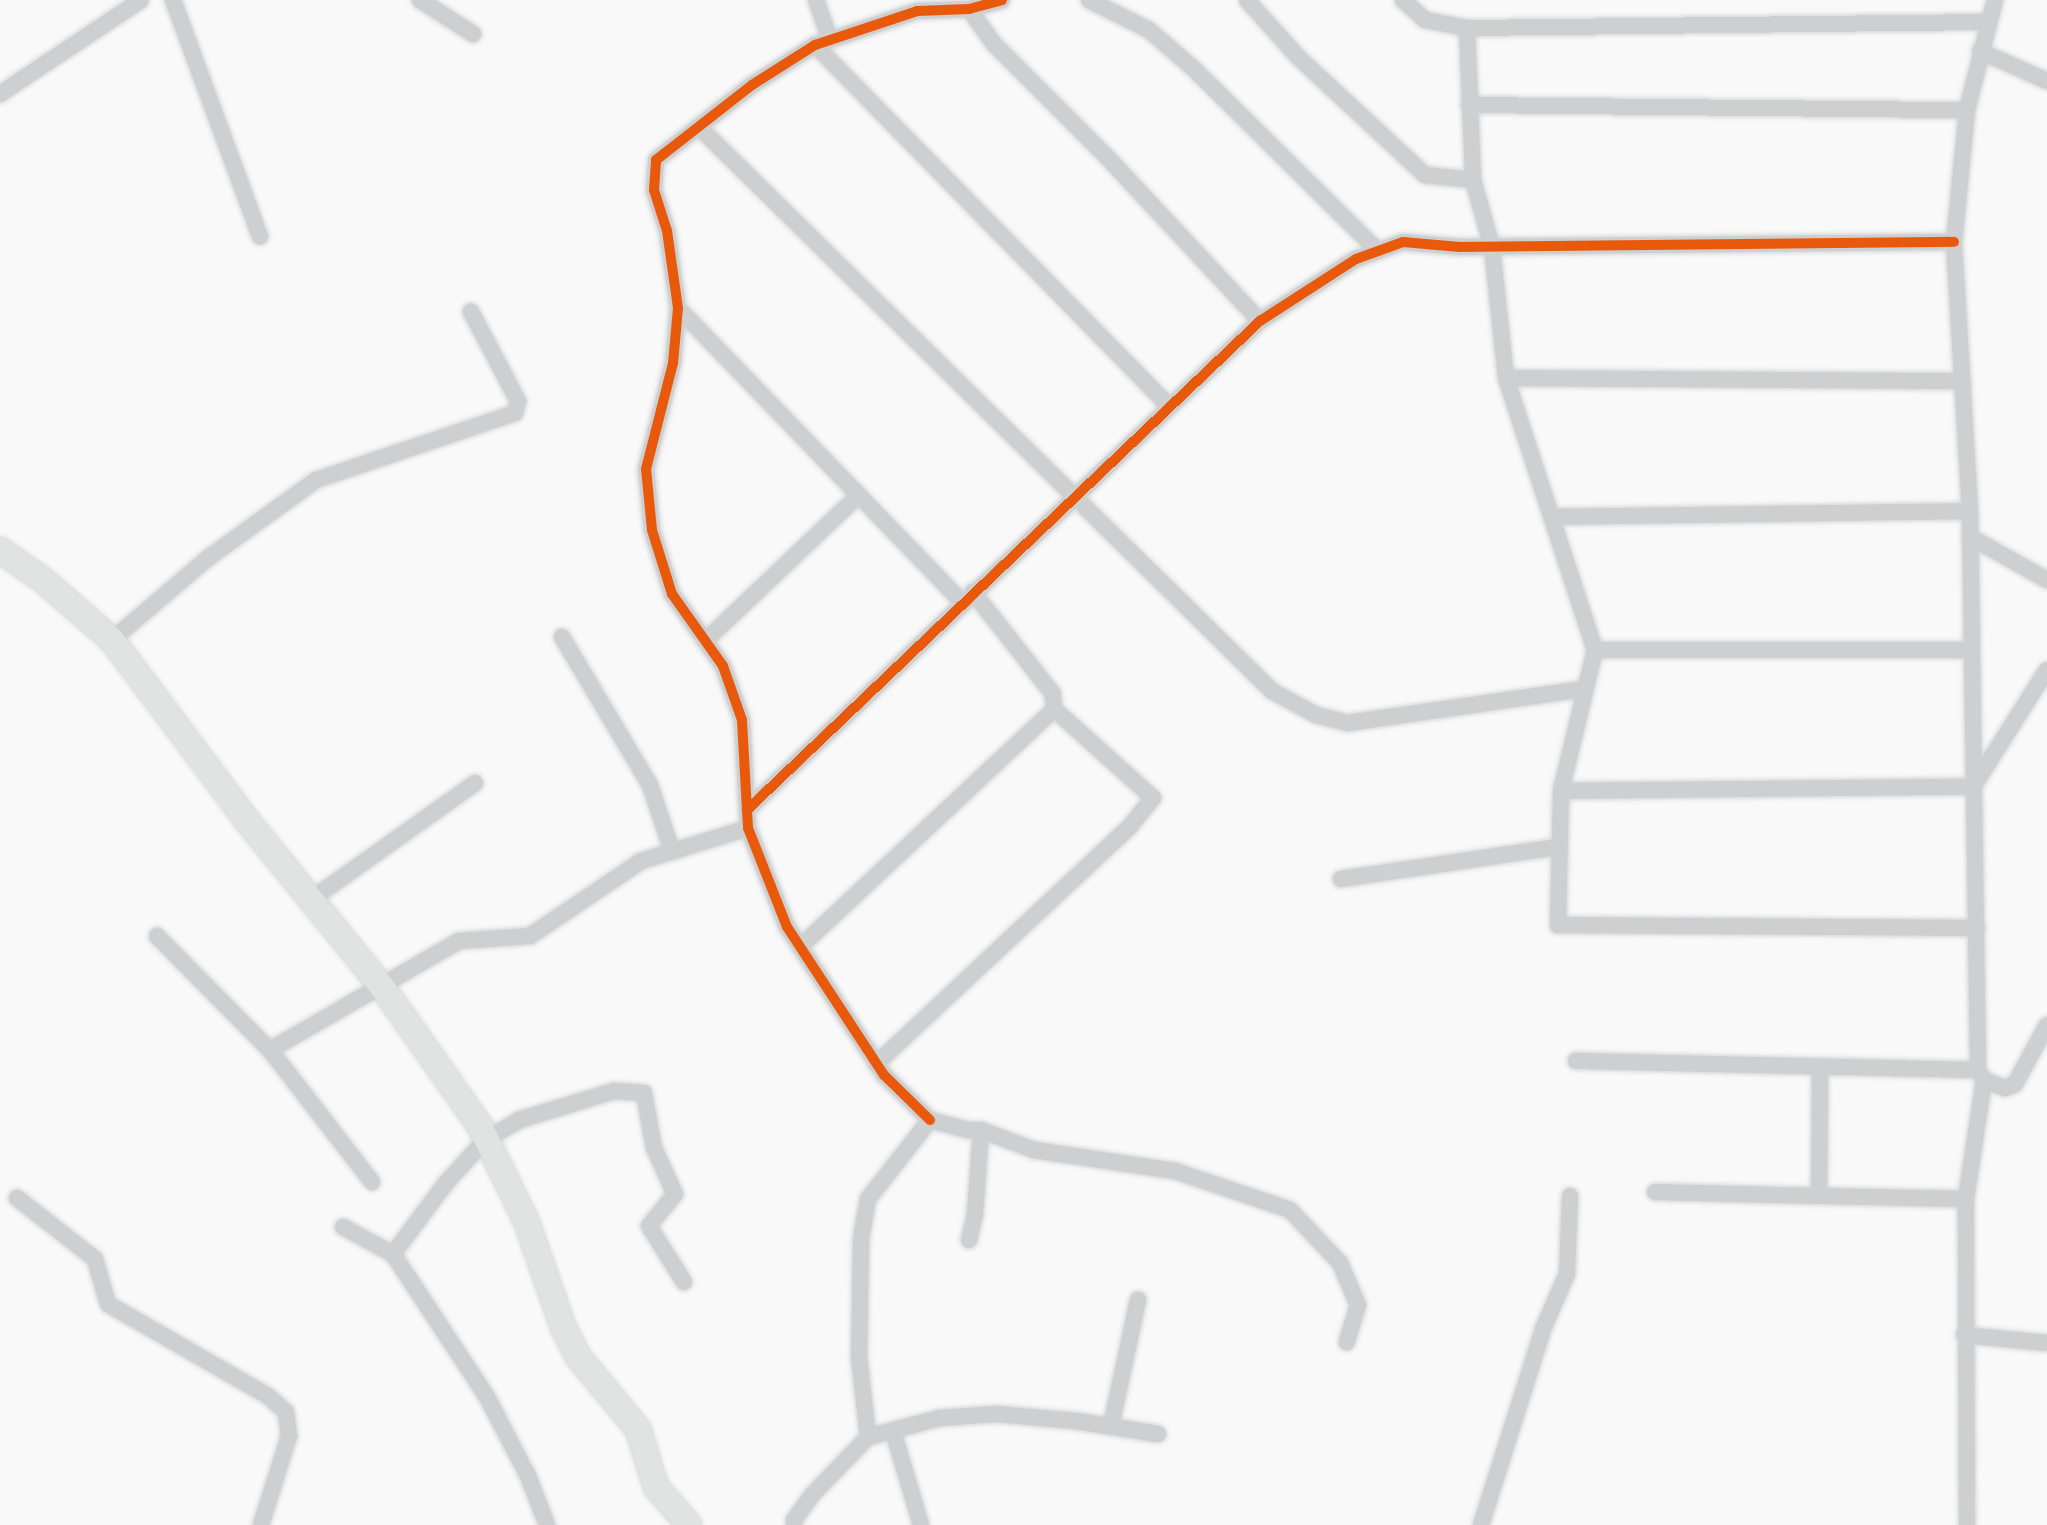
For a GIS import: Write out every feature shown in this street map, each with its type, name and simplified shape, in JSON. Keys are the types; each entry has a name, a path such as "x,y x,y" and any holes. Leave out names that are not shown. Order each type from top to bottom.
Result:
{"street":[{"path":"0,94 141,0"},
{"path":"173,0 260,236"},
{"path":"420,0 473,34"},
{"path":"816,0 822,43 1169,406"},
{"path":"1002,0 969,9 916,6 822,43 752,85 656,160 654,190 667,231 678,308 673,363 646,469 652,530 672,594 723,666 742,720 748,828 787,927 876,1064 930,1120 967,1130 981,1130 1034,1150 1175,1171 1290,1210 1340,1263 1358,1305 1347,1342"},
{"path":"1089,0 1149,30 1378,251"},
{"path":"1247,0 1297,56 1425,175 1473,180"},
{"path":"1403,0 1425,20 1467,28 1987,22"},
{"path":"1967,1525 1964,1335 1966,1199 1981,1075 1970,650 1970,511 1954,242 1967,110 1995,0"},
{"path":"969,9 994,44 1107,157 1260,321"},
{"path":"1467,28 1473,180 1492,247 1506,378 1595,650 1583,689 1561,791 1558,925 1977,928"},
{"path":"1980,51 2047,81"},
{"path":"1469,105 1967,110"},
{"path":"699,127 1272,691 1316,715 1348,723 1583,689"},
{"path":"747,810 1260,321 1356,259 1403,242 1492,247 1954,242"},
{"path":"678,308 859,495 968,597 1053,694 1054,709 1153,798 1131,825 876,1064"},
{"path":"112,640 208,558 316,480 515,413 518,401 471,312"},
{"path":"1506,378 1963,381"},
{"path":"705,641 859,495"},
{"path":"1553,517 1970,511"},
{"path":"1970,537 2047,580"},
{"path":"0,550 43,580 112,640 248,822 383,988 480,1126 527,1223 574,1348 638,1429 656,1487 689,1525"},
{"path":"562,637 650,785 672,851"},
{"path":"1595,650 1970,650"},
{"path":"1973,787 2047,670"},
{"path":"800,947 1054,709"},
{"path":"312,899 475,783"},
{"path":"1561,791 1973,787"},
{"path":"270,1050 383,988 459,941 530,936 641,861 748,828"},
{"path":"1341,879 1559,847"},
{"path":"157,936 270,1050 372,1182"},
{"path":"1576,1061 1820,1067 1981,1075 2005,1088 2015,1084 2047,1025"},
{"path":"1819,1196 1820,1067"},
{"path":"393,1254 446,1183 485,1140 519,1120 614,1091 644,1093 654,1148 675,1194 649,1226 684,1282"},
{"path":"868,1437 859,1357 861,1239 868,1199 930,1120"},
{"path":"969,1240 975,1214 981,1130"},
{"path":"1655,1192 1966,1199"},
{"path":"1481,1525 1543,1329 1567,1274 1570,1196"},
{"path":"17,1198 95,1259 108,1304 268,1396 286,1412 289,1436 261,1525"},
{"path":"343,1227 393,1254 487,1397 528,1476 547,1525"},
{"path":"1111,1426 1138,1300"},
{"path":"1964,1335 2047,1343"},
{"path":"794,1525 794,1520 812,1495 868,1437 940,1418 996,1414 1158,1434"},
{"path":"893,1431 921,1525"}],"cycle path":[{"path":"930,1120 884,1075 787,927 748,828 742,720 723,666 672,594 652,530 646,469 673,363 678,308 667,231 654,190 656,160 752,85 815,45 917,11 969,9 1002,0"},
{"path":"747,810 1260,321 1356,259 1403,242 1460,247 1954,242"}]}
